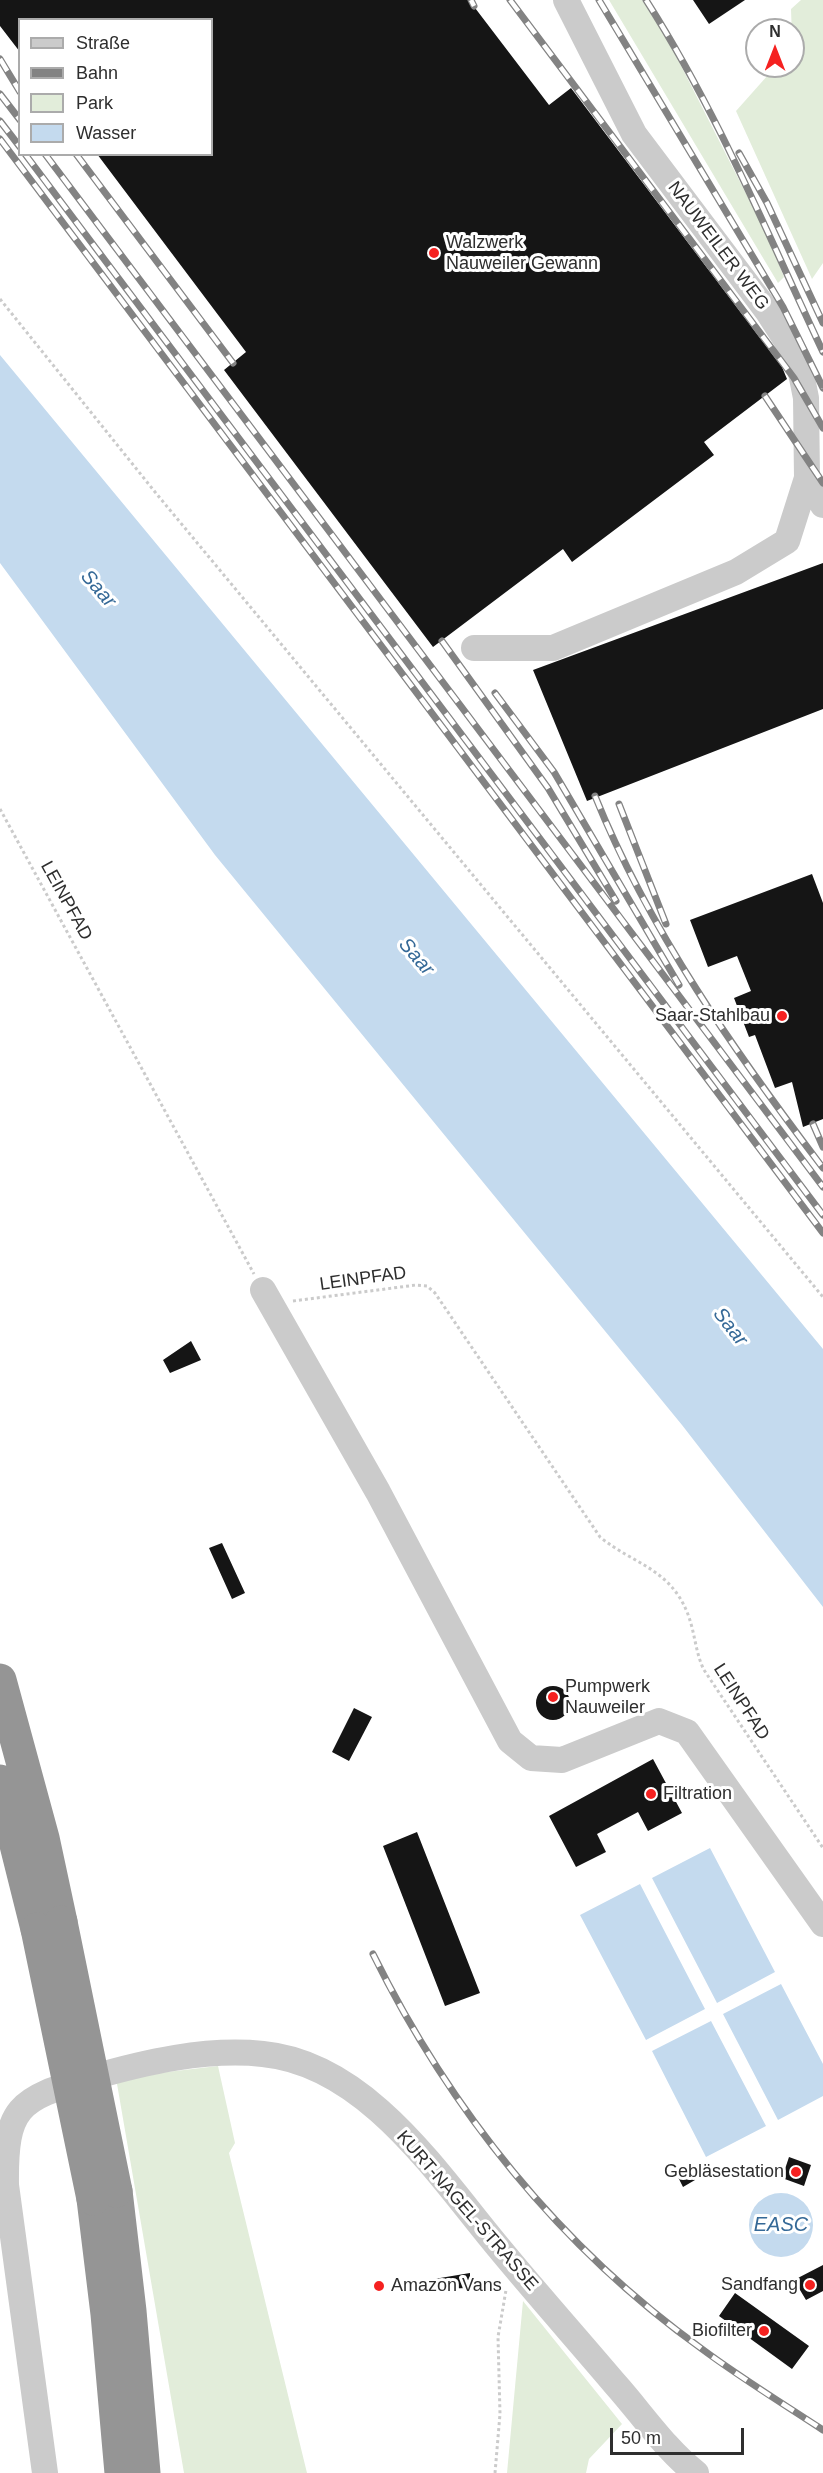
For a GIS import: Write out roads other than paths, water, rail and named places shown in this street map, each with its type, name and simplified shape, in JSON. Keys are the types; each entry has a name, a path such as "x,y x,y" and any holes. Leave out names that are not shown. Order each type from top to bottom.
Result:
{"highway":[{"path":"0,1680 43,1838 49,1926"},
{"path":"0,1780 49,1926 104,2195 138,2397 155,2473"},
{"path":"104,2195 107,2313 121,2473"},
{"path":"138,2397 144,2473"}],"street":[{"name":"NAUWEILER WEG","path":"566,0 634,134 768,312 786,340 801,373 806,398 807,478 823,505"},
{"path":"474,648 553,648 736,572 787,541 807,478"},
{"path":"263,1290 378,1492 510,1741 531,1758 562,1760 659,1721 687,1732 823,1924"},
{"name":"KURT-NAGEL-STRASSE","path":"45,2473 8,2197 6,2147 16,2115 32,2098 50,2090 124,2068 178,2058 220,2054 264,2054 304,2064 339,2082 377,2108 428,2160 521,2274 696,2473"}],"water":[{"name":"Saar","path":"0,355 823,1349 823,1607 682,1425 215,855 0,563"},
{"path":"710,1848 775,1972 717,2003 652,1878"},
{"path":"640,1884 705,2009 646,2040 580,1915"},
{"path":"781,1984 823,2064 823,2096 778,2120 723,2014"},
{"path":"711,2021 766,2126 706,2157 652,2051"},
{"name":"EASC","path":"781,2193 793,2195 804,2202 811,2213 813,2225 811,2237 804,2248 793,2255 781,2257 769,2255 758,2248 751,2237 749,2225 751,2213 758,2202 769,2195"}],"railway":[{"path":"471,0 474,6"},
{"path":"510,0 794,378 823,428"},
{"path":"599,0 783,307 823,388"},
{"path":"646,0 696,85 823,352"},
{"path":"0,59 18,89"},
{"path":"0,94 18,117"},
{"path":"0,121 18,144"},
{"path":"0,139 823,1233"},
{"path":"739,153 767,203 823,323"},
{"path":"27,156 823,1215"},
{"path":"47,156 823,1187"},
{"path":"78,156 233,363"},
{"path":"765,396 823,483"},
{"path":"442,641 548,788 616,901"},
{"path":"495,693 554,772 679,985"},
{"path":"595,796 641,895 668,943 727,1035 823,1168"},
{"path":"619,804 666,924"},
{"path":"813,1124 823,1147"},
{"path":"373,1954 403,2012 473,2121 513,2172 556,2220 650,2309 717,2360 823,2430"}],"place":[{"name":"Walzwerk Nauweiler Gewann","path":"434,253"},
{"name":"Saar-Stahlbau","path":"782,1016"},
{"name":"Pumpwerk Nauweiler","path":"553,1697"},
{"name":"Filtration","path":"651,1794"},
{"name":"Gebläsestation","path":"796,2172"},
{"name":"Sandfang","path":"810,2285"},
{"name":"Amazon Vans","path":"379,2286"},
{"name":"Biofilter","path":"764,2331"}]}
